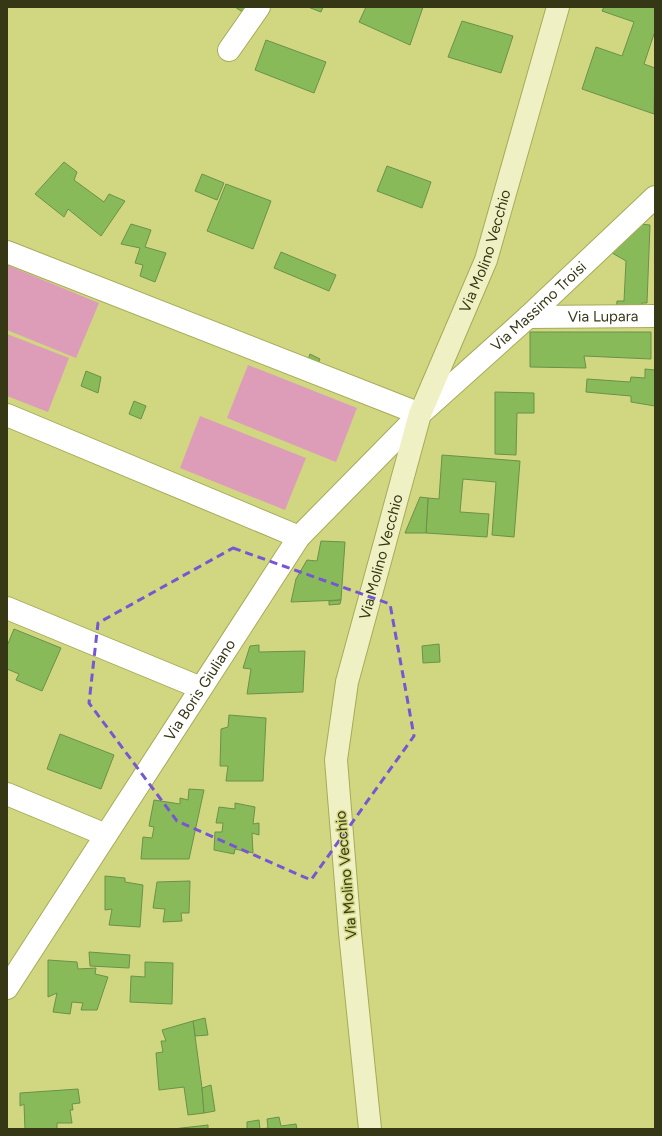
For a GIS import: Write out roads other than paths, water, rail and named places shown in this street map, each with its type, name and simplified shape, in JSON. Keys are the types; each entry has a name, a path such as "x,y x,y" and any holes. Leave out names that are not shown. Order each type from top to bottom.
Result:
{"street":[{"path":"229,50 259,7"},
{"name":"Via Molino Vecchio","path":"370,1129 350,933 336,760 348,682 420,414 486,260 558,7"},
{"name":"Via Massimo Troisi","path":"420,414 528,317 655,197"},
{"path":"7,252 420,414"},
{"name":"Via Lupara","path":"528,317 655,316"},
{"name":"Via Boris Giuliano","path":"7,988 299,537 420,414"},
{"path":"7,415 299,537"},
{"path":"7,608 201,688"},
{"path":"7,794 106,834"}]}
